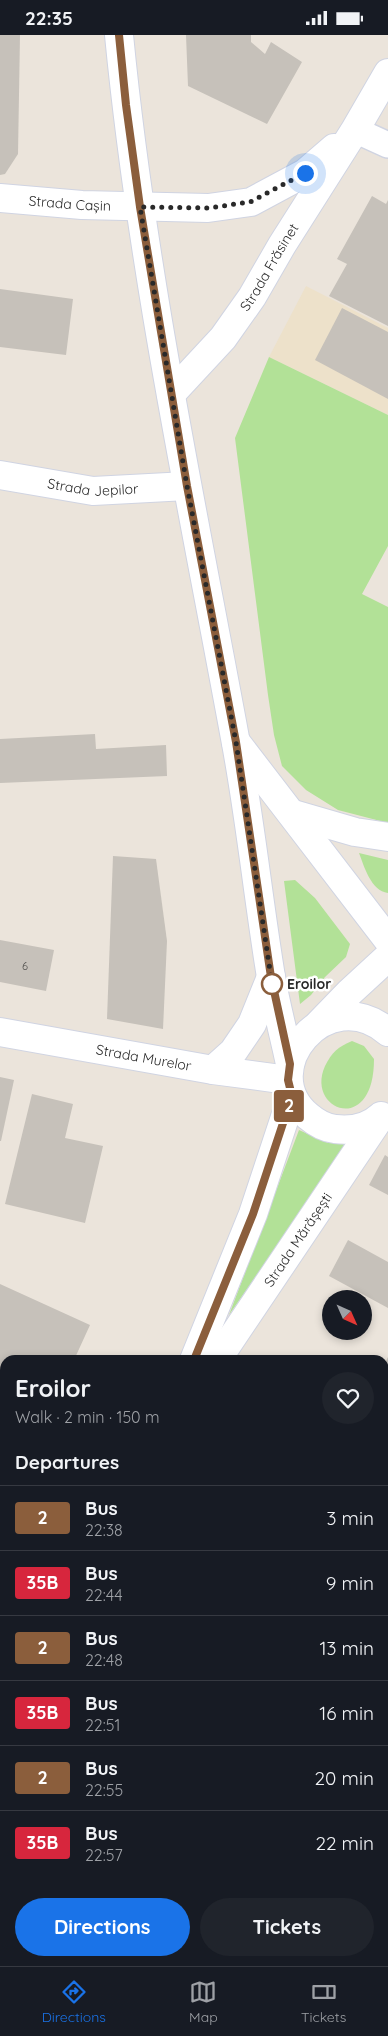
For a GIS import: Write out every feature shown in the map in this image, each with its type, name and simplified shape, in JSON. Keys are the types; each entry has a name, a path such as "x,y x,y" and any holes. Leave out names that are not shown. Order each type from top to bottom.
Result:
{"street":[{"path":"119,35 126,105 140,207 187,486 236,742 271,977 290,1080 301,1111 314,1121 330,1128 347,1130 364,1127 383,1115"},
{"name":"Strada Frăsinet","path":"171,394 198,367 228,331 252,297 282,245 355,131 388,73"},
{"name":"Strada Frăsinet","path":"140,207 208,208 250,202 305,173 355,131"},
{"name":"Strada Cașin","path":"0,198 82,205 140,207"},
{"name":"Strada Jepilor","path":"0,475 93,491 187,486"},
{"path":"236,742 388,940"},
{"path":"293,814 355,832 388,837"},
{"path":"196,1355 253,1214 290,1080 296,1049 306,1035 388,957"},
{"path":"213,1070 232,1052 252,1024 271,977"},
{"path":"318,1025 329,1019 354,1016 366,1018 388,1032"},
{"name":"Strada Murelor","path":"0,1032 213,1070 290,1080"},
{"name":"Strada Mărășești","path":"220,1355 383,1115"}],"lane":[{"path":"355,131 388,145"}],"shaded area":[{"path":"306,286 388,328 388,415 269,357"}],"green space":[{"path":"269,357 388,415 388,546 362,594 388,607 388,823 338,810 306,790 282,766 274,735 235,438"},
{"path":"359,853 388,860 388,893 377,888 373,883"},
{"path":"295,880 315,898 350,944 346,957 325,977 311,995 300,1004 284,881"},
{"path":"352,1041 364,1046 374,1059 371,1083 364,1099 353,1107 342,1108 332,1104 324,1094 321,1082 325,1066 330,1057 339,1048"},
{"path":"299,1130 328,1143 350,1141 229,1315"}],"building":[{"path":"0,35 20,35 18,154 5,174 0,175"},
{"path":"186,35 251,35 251,42 265,54 271,42 302,62 267,124 188,86"},
{"path":"372,196 386,204 388,200 388,326 329,296 347,264 337,259"},
{"path":"0,289 73,299 66,355 0,347"},
{"path":"342,308 388,332 388,399 315,360"},
{"path":"95,734 96,749 166,745 167,776 0,783 0,739"},
{"path":"113,856 156,859 167,941 163,1029 107,1019"},
{"path":"0,940 54,950 46,991 0,982"},
{"path":"0,1077 14,1080 1,1141 0,1141"},
{"path":"32,1094 73,1104 65,1138 103,1146 85,1223 5,1204"},
{"path":"385,1155 388,1157 388,1195 369,1185"},
{"path":"348,1240 388,1262 388,1308 372,1299 372,1290 355,1290 329,1276"},
{"path":"0,1284 90,1325 76,1355 0,1355"}],"bus line":[{"name":"2","path":"119,35 126,105 140,207 187,486 236,742 271,977 290,1064 288,1080 292,1096 253,1214 196,1355"}],"place":[{"name":"Eroilor","path":"272,984"}],"route":[{"path":"272,984 236,742 187,486 140,207 208,208 250,202 305,173"}]}
